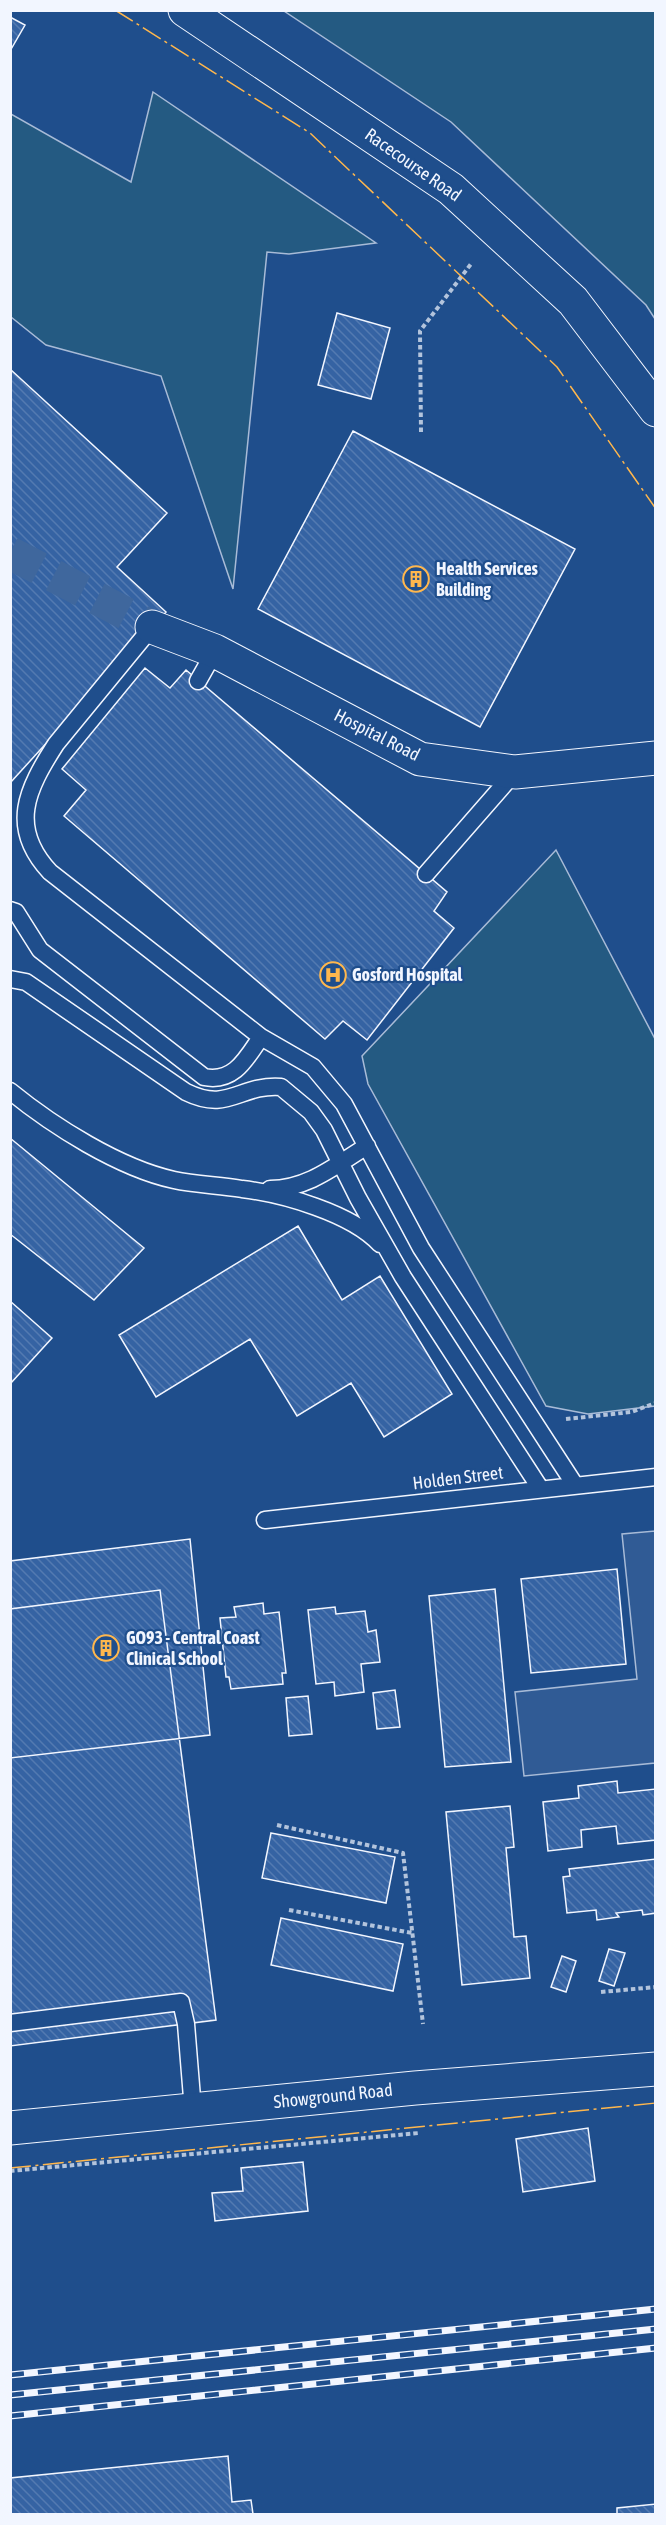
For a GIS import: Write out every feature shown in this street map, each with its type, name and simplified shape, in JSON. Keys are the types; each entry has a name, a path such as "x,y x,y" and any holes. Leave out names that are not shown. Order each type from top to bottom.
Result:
{"street":[{"name":"Racecourse Road","path":"185,10 451,189 573,300 656,410"},
{"name":"Hospital Road","path":"152,627 215,651 420,759 515,772 656,758"},
{"name":"Showground Road","path":"10,2128 415,2088 656,2069"}],"lane":[{"path":"152,627 56,744 44,762 28,797 25,818 28,836 40,861 261,1037 313,1067 344,1104 421,1248 575,1485"},
{"path":"198,681 215,651"},
{"path":"426,874 515,772"},
{"path":"10,910 16,912 40,950 204,1077 216,1080 226,1077 238,1068 261,1037"},
{"path":"10,979 26,982 199,1099 214,1102 253,1089 281,1087 311,1112 324,1130 403,1277"},
{"path":"10,1091 53,1122 142,1170 174,1180 245,1189 310,1206 362,1229 379,1243 403,1277 540,1488"},
{"path":"245,1189 289,1188 305,1184 368,1146"},
{"name":"Holden Street","path":"265,1520 656,1477"},
{"path":"10,2023 181,2002 186,2024 193,2110"}],"path":[{"path":"421,432 420,331 471,264"},
{"path":"560,1419 631,1412 656,1402"},
{"path":"277,1826 403,1853 423,2024"},
{"path":"289,1910 412,1933"},
{"path":"602,1992 656,1987"},
{"path":"10,2171 419,2133"}],"shaded area":[{"path":"284,11 655,11 655,319 646,305 451,122"},
{"path":"153,92 376,243 289,254 267,252 233,589 161,376 46,345 11,317 11,114 131,182"},
{"path":"556,850 655,1039 655,1406 588,1414 546,1406 368,1084 362,1056"},
{"path":"655,1531 655,1763 524,1776 515,1692 637,1679 622,1534"}],"building":[{"path":"10,17 25,25 10,51"},
{"path":"337,313 390,328 371,399 318,385"},
{"path":"10,369 167,513 117,567 166,612 10,783"},
{"name":"Health Services Building","path":"353,431 575,549 480,727 258,609"},
{"path":"145,668 170,688 186,670 447,892 434,911 454,928 367,1040 343,1021 325,1039 64,816 86,790 62,769"},
{"path":"10,1138 144,1248 94,1300 10,1234"},
{"path":"298,1226 342,1300 380,1276 452,1394 384,1437 351,1383 297,1416 250,1339 156,1397 119,1335"},
{"path":"10,1301 52,1338 10,1384"},
{"name":"GO93 - Central Coast Clinical School","path":"190,1539 210,1735 10,1758 10,1561"},
{"path":"617,1569 626,1664 531,1673 521,1579"},
{"path":"495,1589 511,1762 445,1767 429,1596"},
{"path":"160,1590 216,2020 10,2046 10,1609"},
{"path":"263,1603 264,1614 279,1612 286,1673 282,1673 283,1684 231,1689 229,1677 226,1677 220,1618 236,1617 234,1607"},
{"path":"335,1607 336,1614 365,1611 368,1632 376,1630 380,1662 361,1664 364,1692 335,1696 334,1682 316,1684 308,1610"},
{"path":"395,1690 400,1727 377,1729 373,1693"},
{"path":"308,1696 312,1734 289,1736 286,1698"},
{"path":"617,1781 618,1793 656,1789 656,1840 618,1844 616,1826 581,1830 582,1847 548,1851 543,1802 579,1798 578,1786"},
{"path":"510,1806 514,1847 506,1848 514,1937 526,1936 530,1978 462,1985 446,1812"},
{"path":"271,1833 395,1857 386,1903 262,1878"},
{"path":"656,1859 656,1913 643,1915 642,1910 616,1913 619,1917 597,1920 596,1910 567,1913 563,1877 570,1876 569,1869"},
{"path":"281,1918 403,1944 393,1991 271,1965"},
{"path":"609,1949 625,1953 614,1986 599,1981"},
{"path":"562,1956 576,1961 566,1992 551,1987"},
{"path":"588,2128 595,2181 523,2192 516,2139"},
{"path":"303,2162 308,2211 215,2221 212,2193 243,2191 241,2168"},
{"path":"228,2456 232,2502 251,2500 253,2514 10,2514 10,2478"},
{"path":"656,2504 656,2514 617,2514 617,2508"}],"tunnel":[{"path":"10,553 152,627"}],"railway":[{"path":"10,2375 656,2309"},
{"path":"10,2395 656,2329"},
{"path":"10,2416 656,2348"}],"power":[{"path":"115,10 310,133 557,367 656,509"},
{"path":"10,2168 656,2103"}],"place":[{"name":"Health Services Building","path":"416,579"},
{"name":"Gosford Hospital","path":"333,975"},
{"name":"GO93 - Central Coast Clinical School","path":"106,1648"}]}
